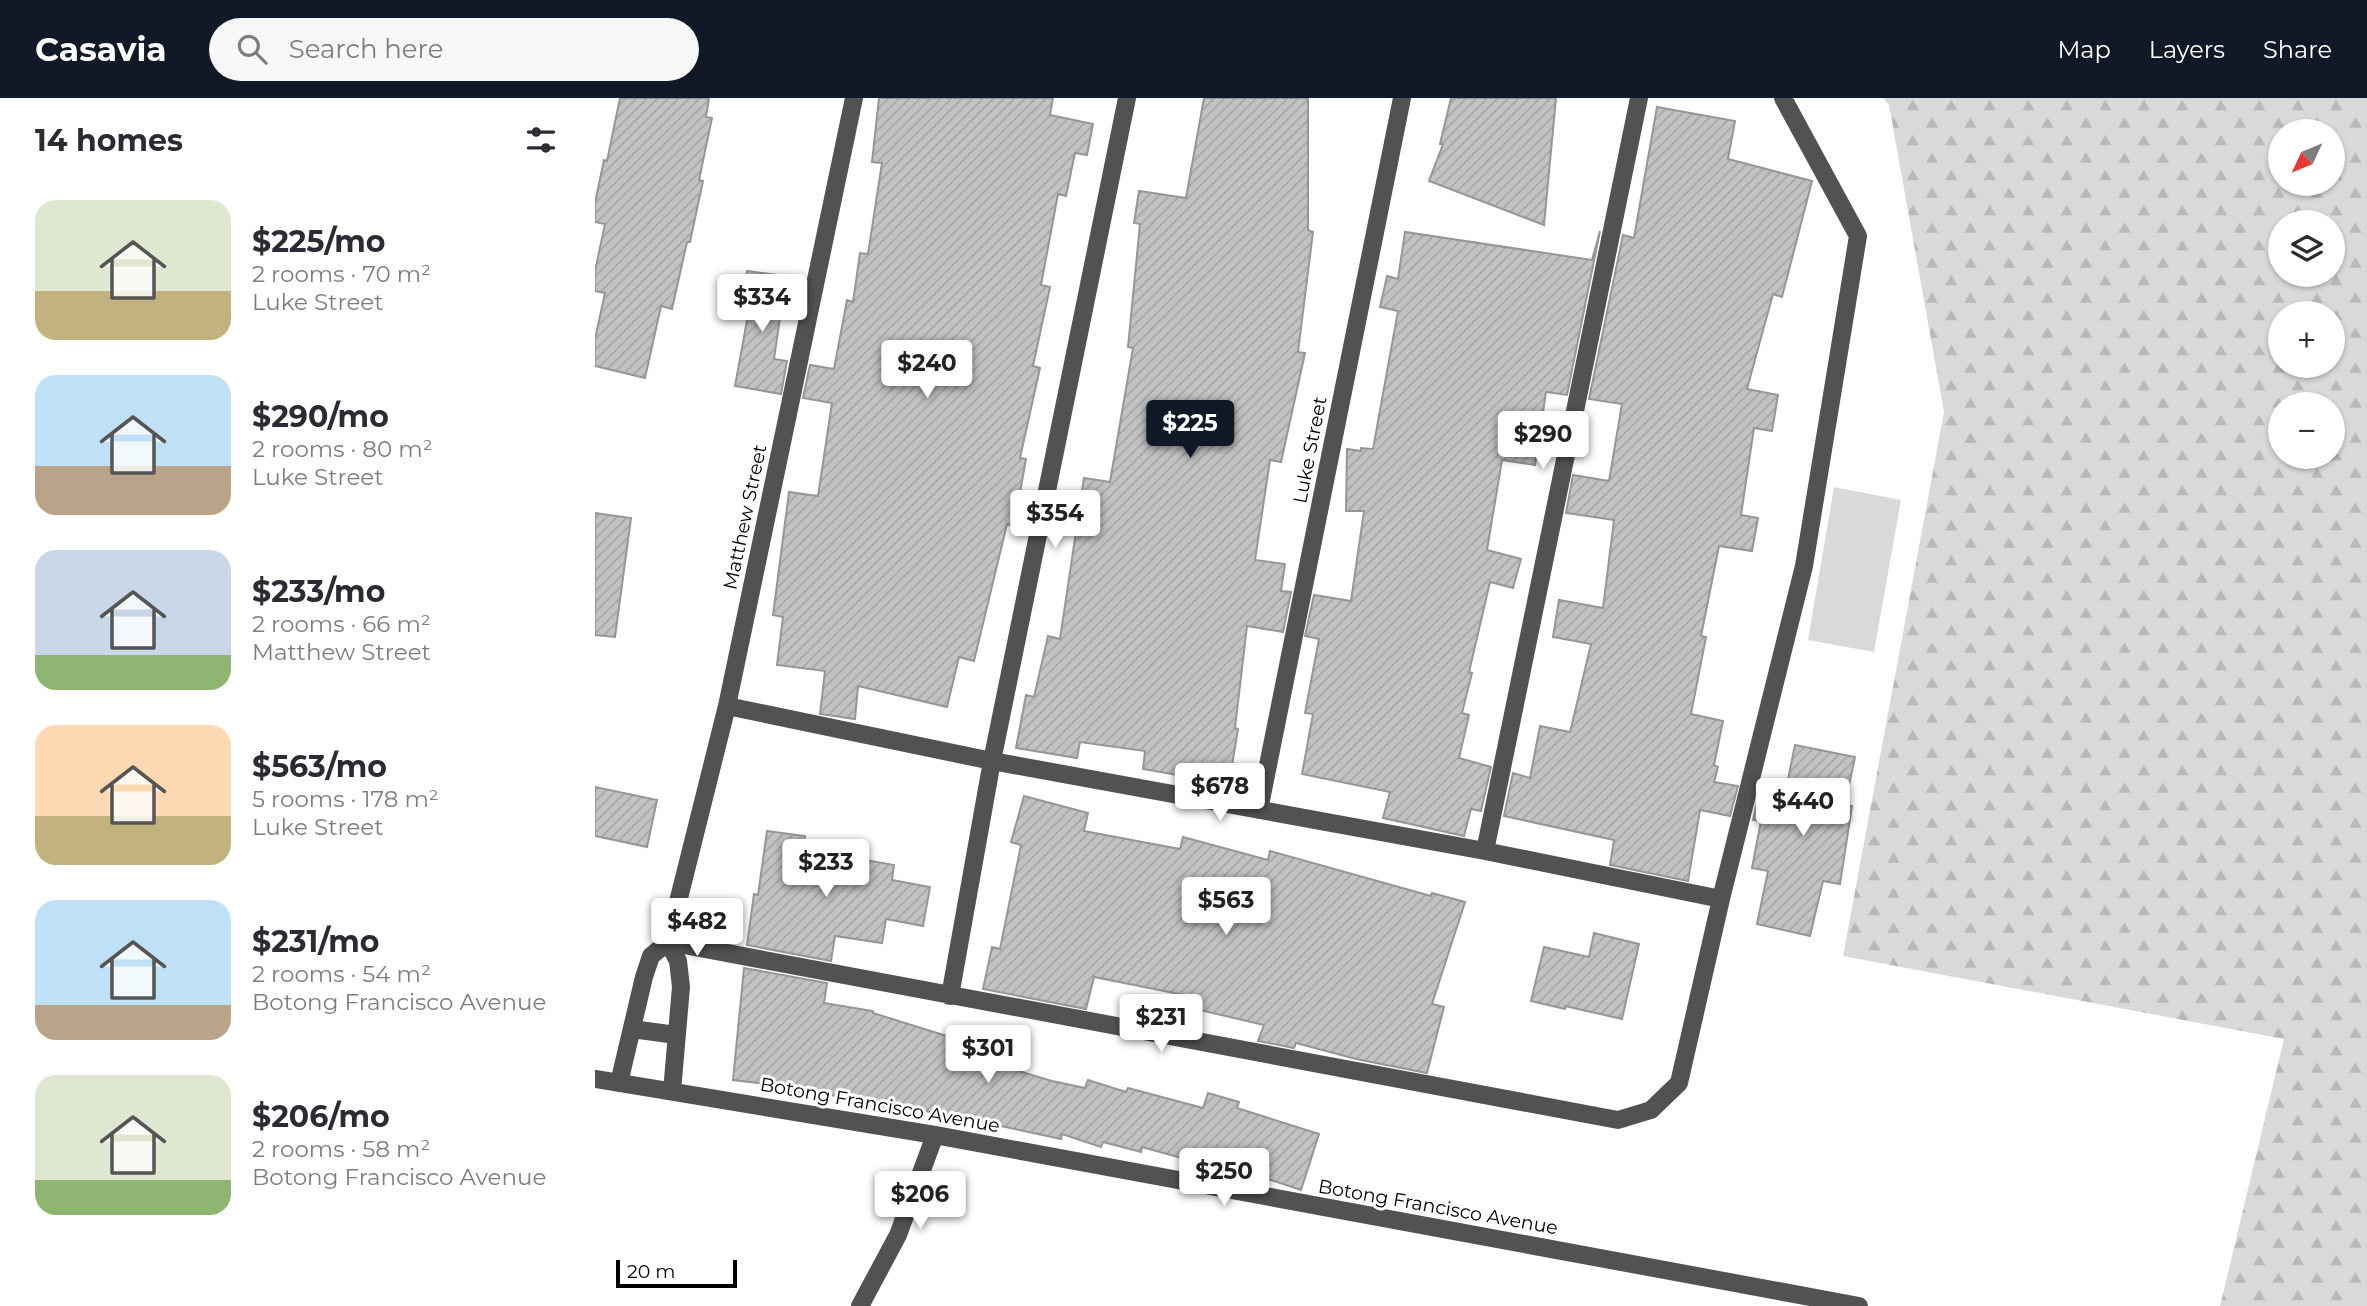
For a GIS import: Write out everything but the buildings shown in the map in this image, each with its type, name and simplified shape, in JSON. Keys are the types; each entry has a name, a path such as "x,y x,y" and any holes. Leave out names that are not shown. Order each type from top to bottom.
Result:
{"street":[{"name":"Matthew Street","path":"668,942 727,706 854,98"},
{"path":"950,996 992,761 1127,98"},
{"name":"Luke Street","path":"1259,810 1402,98"},
{"path":"1485,851 1639,98"},
{"path":"668,942 1618,1120 1651,1110 1679,1083 1721,899 1804,566 1859,236 1783,98"},
{"path":"727,706 992,761 1485,851 1721,899"},
{"path":"619,1083 644,976 651,956 668,942"},
{"path":"668,942 678,961 681,987 671,1091"},
{"path":"632,1029 675,1035"},
{"name":"Botong Francisco Avenue","path":"595,1079 935,1135 1859,1306"},
{"path":"860,1306 898,1235 935,1135"}],"green space":[{"path":"1883,98 2367,98 2367,1306 2220,1306 2284,1039 1843,956 1944,412 1889,105"},
{"path":"1834,487 1901,500 1874,652 1808,640"}]}
